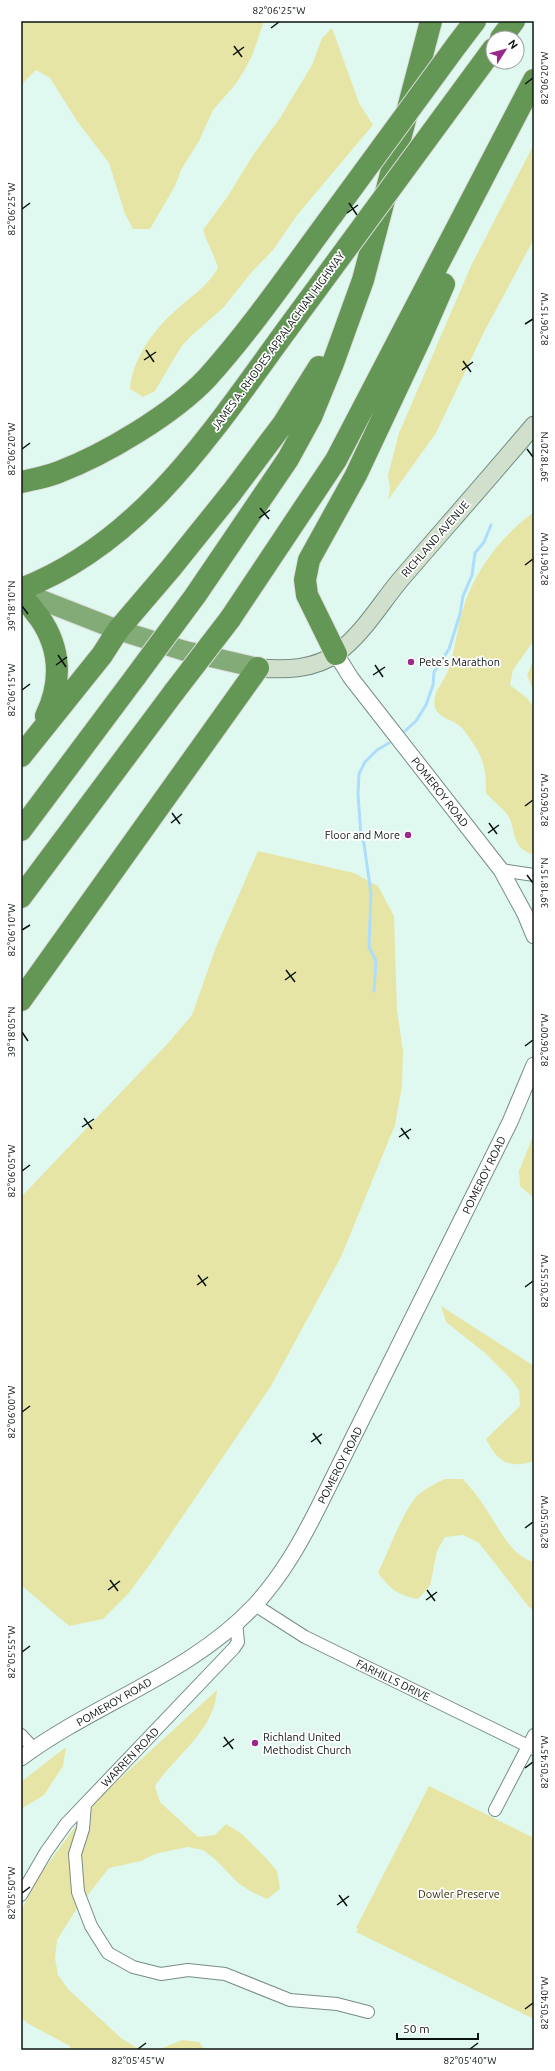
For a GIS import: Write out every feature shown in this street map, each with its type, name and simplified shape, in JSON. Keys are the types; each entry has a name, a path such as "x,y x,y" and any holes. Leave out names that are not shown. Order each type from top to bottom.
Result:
{"highway":[{"path":"21,830 195,596 288,459 307,423 333,363 363,280 431,21"},
{"path":"21,482 58,473 103,452 141,429 183,399 206,378 265,305 475,21"},
{"path":"507,30 514,21"},
{"name":"JAMES A. RHODES APPALACHIAN HIGHWAY","path":"21,591 85,557 134,519 175,478 206,440 485,60"},
{"path":"21,897 230,619 336,460 534,80"},
{"path":"336,654 307,595 305,580 311,556 356,475 420,339 512,121"},
{"path":"21,756 94,665 118,630 171,568 283,424 308,387 327,353 363,280"},
{"path":"21,591 118,630 185,651 258,668 21,1000"},
{"path":"21,597 27,601 50,635 58,664 58,681 54,701 37,735"}],"main road":[{"name":"RICHLAND AVENUE","path":"336,654 359,631 389,593 534,425"},
{"path":"258,668 282,669 304,667 336,654"}],"street":[{"name":"POMEROY ROAD","path":"336,654 351,678 501,870 525,914 534,936"},
{"path":"501,870 534,875"},
{"name":"POMEROY ROAD","path":"21,1758 189,1658 236,1622 255,1605 286,1564 310,1525 510,1122 534,1065"},
{"name":"FARHILLS DRIVE","path":"255,1605 304,1637 531,1748"},
{"name":"WARREN ROAD","path":"21,1895 46,1852 66,1824 234,1648 238,1642 236,1622"},
{"path":"21,1734 34,1749"},
{"path":"495,1810 531,1748 534,1734"},
{"path":"85,1804 82,1829 75,1854 78,1892 91,1926 108,1953 133,1968 161,1974 188,1970 225,1974 290,2000 337,2004 368,2012"}],"green space":[{"path":"21,21 264,21 252,56 244,71 235,85 213,110 199,141 181,170 175,186 150,229 133,229 125,214 109,163 77,121 50,78 36,70 21,87"},
{"path":"332,28 359,103 373,125 298,214 273,250 251,273 223,308 190,337 181,347 155,391 143,397 130,389 135,367 145,346 159,327 208,281 218,268 203,230 228,196 253,155 280,118 312,65 322,38"},
{"path":"534,144 534,239 484,332 436,433 388,500 390,490 388,475 399,433 471,266"},
{"path":"534,512 534,640 513,670 510,685 527,698 534,707 534,855 526,852 520,847 515,837 510,819 486,793 483,764 475,746 461,727 438,713 434,704 438,688 449,668 467,597 481,569 499,544 510,532"},
{"path":"532,663 534,664 534,692 527,675"},
{"path":"258,851 354,873 378,886 394,916 397,1010 403,1051 402,1086 395,1125 341,1257 271,1386 151,1563 128,1594 103,1619 69,1626 21,1585 21,1197 169,1042 192,1015 216,947"},
{"path":"534,1134 534,1198 520,1186 519,1171"},
{"path":"441,1306 534,1366 534,1461 511,1464 500,1458 490,1447 486,1439 520,1406 519,1390 509,1377 485,1353 446,1322"},
{"path":"445,1479 463,1479 474,1492 511,1546 525,1559 534,1562 534,1611 528,1606 479,1543 463,1535 445,1537 437,1551 430,1586 418,1599 405,1596 395,1591 378,1573 401,1521 412,1502 424,1490"},
{"path":"217,1690 215,1704 202,1730 155,1786 160,1802 198,1837 215,1835 226,1824 242,1834 277,1871 280,1889 267,1899 238,1883 216,1860 203,1850 187,1847 155,1854 141,1861 109,1868 76,1910 57,1940 55,1958 58,1975 68,1989 121,2038 137,2048 144,2050 71,2050 70,2046 27,2023 21,2017 21,1911 39,1876 92,1804"},
{"path":"66,1747 63,1766 44,1795 21,1809 21,1782"},
{"name":"Dowler Preserve","path":"429,1786 534,1838 534,2019 356,1932 358,1929 356,1928"},
{"path":"182,2040 199,2042 205,2050 158,2050"}],"waterway":[{"path":"405,731 416,721 426,705 433,685 434,672 449,649 460,614 463,596 472,575 475,553 484,542 491,525"},
{"path":"374,991 376,961 369,947 371,893 364,844 361,836 358,794 359,774 365,762 377,750 389,743"}],"place":[{"name":"Pete's Marathon","path":"411,662"},
{"name":"Floor and More","path":"408,835"},
{"name":"Richland United Methodist Church","path":"255,1743"}]}
